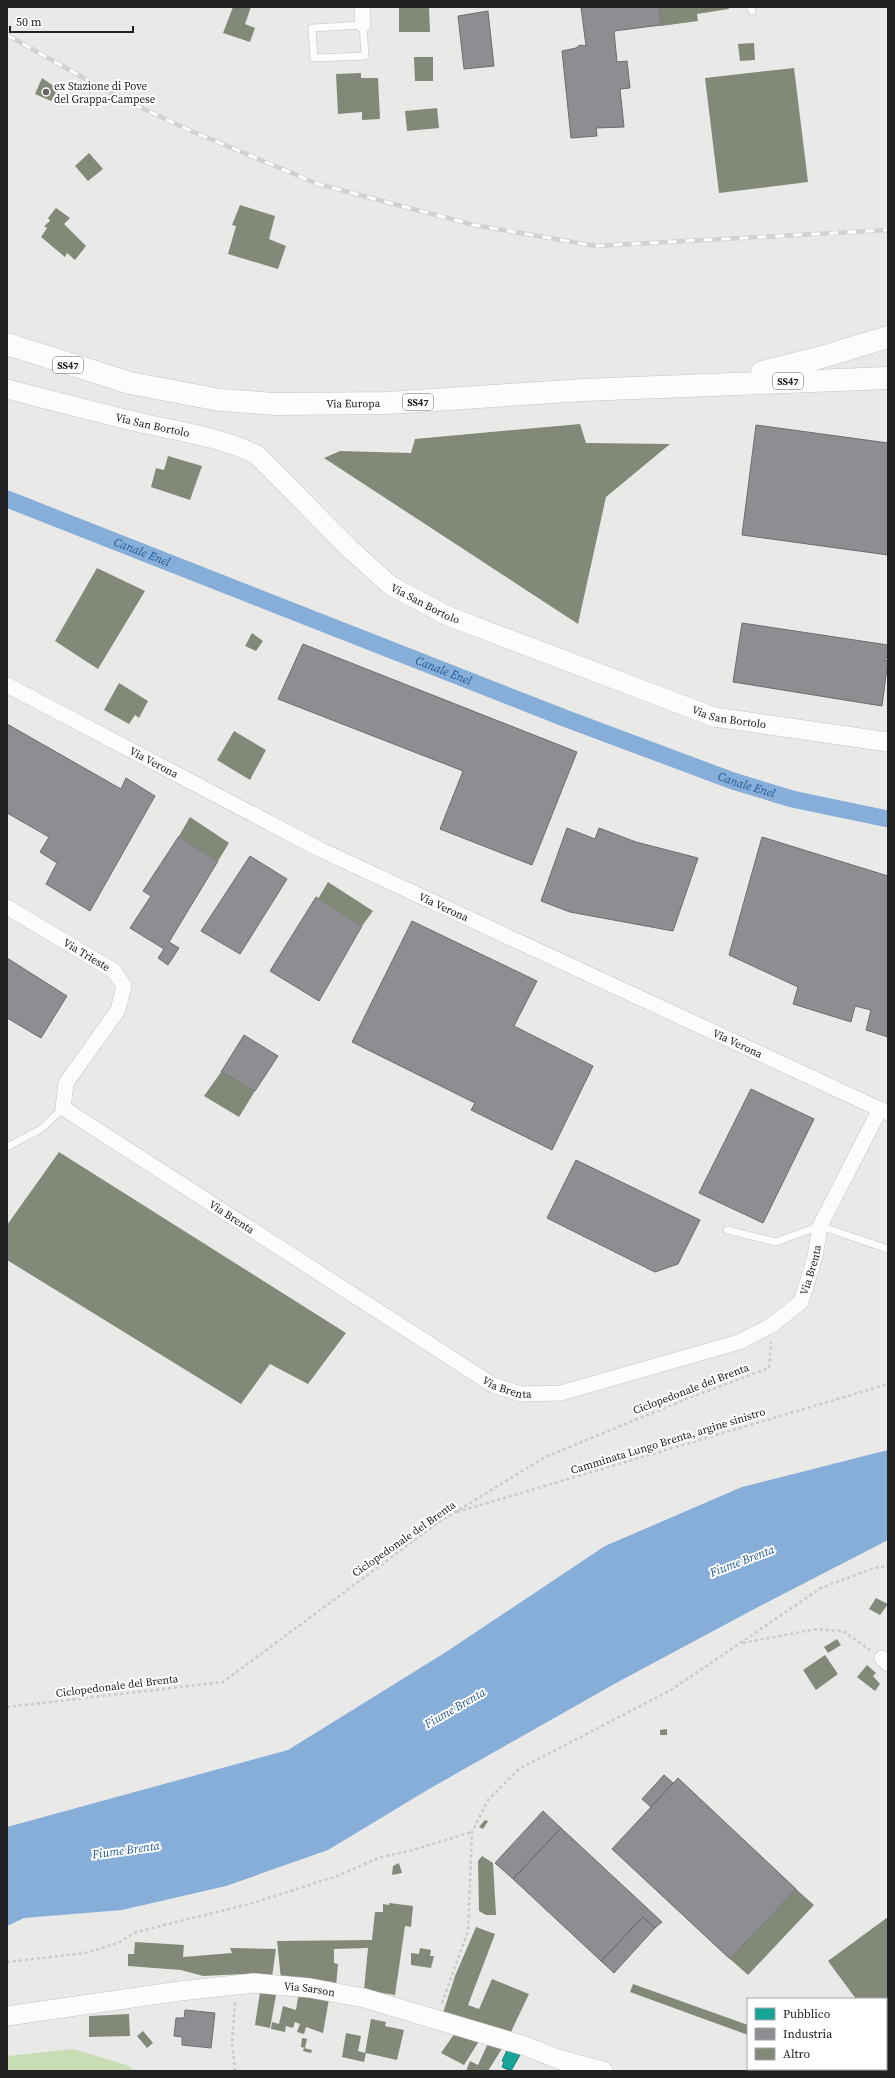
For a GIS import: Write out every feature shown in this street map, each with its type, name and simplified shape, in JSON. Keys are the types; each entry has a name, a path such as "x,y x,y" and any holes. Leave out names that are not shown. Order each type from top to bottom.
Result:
{"highway":[{"path":"706,384 822,357 888,337"},
{"name":"Via Europa","path":"7,344 130,383 220,400 276,404 388,403 706,384"},
{"name":"SS47","path":"706,384 882,377"}],"street":[{"path":"362,7 363,25"},
{"name":"Via San Bortolo","path":"7,389 204,437 241,447 257,455 350,549 391,586 448,616 714,717 888,742"},
{"name":"Via Verona","path":"7,685 319,849 884,1111"},
{"name":"Via Trieste","path":"7,907 114,971 124,986 118,1010 66,1083 63,1108"},
{"name":"Via Brenta","path":"63,1108 493,1385 522,1394 561,1393 739,1342 772,1325 800,1302 815,1257 820,1226 884,1111"},
{"name":"Via Sarson","path":"7,2016 254,1983 310,1988 364,1998 525,2046 561,2060 603,2071"}],"lane":[{"path":"363,25 365,56 314,58 312,28 363,25"},
{"path":"7,1146 41,1129 63,1108"},
{"path":"727,1230 776,1242 820,1226 888,1249"}],"path":[{"name":"Ciclopedonale del Brenta","path":"7,1707 223,1682 452,1514 545,1457 689,1398 769,1368 772,1325"},
{"name":"Camminata Lungo Brenta, argine sinistro","path":"452,1514 888,1384"},
{"path":"437,2019 468,1931 472,1832 488,1800 519,1769 671,1690 821,1588 874,1568 888,1566"},
{"path":"740,1643 816,1629 843,1631 885,1661"},
{"path":"7,1962 85,1953 118,1943 136,1932 253,1903 338,1876 380,1857 413,1850 472,1832"},
{"path":"235,2071 232,2042 236,1985"}],"green space":[{"path":"73,2049 127,2065 134,2071 7,2071 7,2056"}],"water":[{"name":"Fiume Brenta","path":"888,1450 888,1540 616,1683 429,1789 328,1850 226,1886 122,1910 24,1918 7,1926 7,1827 288,1750 446,1652 605,1546 742,1487"}],"building: Pubblico":[{"path":"508,2048 521,2053 511,2071 502,2067 504,2062 502,2061"}],"building: Industria":[{"path":"581,7 659,7 661,25 614,31 617,62 627,61 630,88 620,89 624,127 596,128 597,136 571,138 562,51 576,48 580,45 586,46"},
{"path":"488,11 494,66 464,69 458,16"},
{"path":"756,425 888,443 888,555 742,535"},
{"path":"742,623 888,645 888,655 885,660 888,661 882,706 733,682"},
{"path":"303,644 577,752 532,865 440,829 463,771 278,699"},
{"path":"7,724 121,789 126,778 155,796 90,911 46,884 57,863 40,852 49,837 7,813"},
{"path":"567,828 595,839 599,828 636,842 698,858 673,931 570,912 541,901"},
{"path":"179,836 218,861 169,942 179,948 168,965 158,958 164,949 130,928 151,896 143,891"},
{"path":"762,837 888,876 888,1037 866,1030 871,1010 855,1006 851,1022 793,1004 798,987 729,955"},
{"path":"250,856 287,879 240,954 201,931"},
{"path":"316,897 362,926 319,1001 270,971"},
{"path":"412,921 537,981 514,1026 593,1066 552,1150 471,1110 475,1103 352,1042"},
{"path":"7,958 67,996 41,1038 7,1018"},
{"path":"244,1035 278,1056 255,1091 221,1072"},
{"path":"751,1089 814,1119 763,1223 699,1193"},
{"path":"576,1160 700,1220 678,1264 655,1272 547,1218"},
{"path":"664,1775 673,1783 651,1807 642,1799"},
{"path":"678,1778 796,1889 730,1959 612,1849"},
{"path":"543,1811 561,1828 513,1879 495,1863"},
{"path":"561,1828 662,1922 655,1928 643,1917 601,1961 513,1879"},
{"path":"643,1917 655,1928 614,1973 601,1961"},
{"path":"185,2010 215,2013 211,2048 182,2045 182,2037 174,2036 176,2018 184,2018"}],"building: Altro":[{"path":"233,7 251,7 245,24 255,28 250,42 223,33"},
{"path":"399,7 429,7 430,32 399,32"},
{"path":"659,7 728,7 729,9 697,14 698,21 661,26"},
{"path":"754,43 755,60 740,61 738,44"},
{"path":"414,57 433,57 433,81 415,81"},
{"path":"794,68 808,182 719,193 705,78"},
{"path":"361,73 361,78 378,78 380,119 362,120 362,112 338,114 336,74"},
{"name":"ex Stazione di Pove del Grappa-Campese","path":"42,78 58,89 51,101 35,94"},
{"path":"437,108 439,128 407,131 405,111"},
{"path":"89,153 103,169 88,181 75,166"},
{"path":"240,205 275,216 269,239 286,246 278,269 228,254 236,226 232,225"},
{"path":"56,208 70,218 64,224 86,246 75,260 67,253 65,257 41,237 47,228 44,226 50,221 48,218"},
{"path":"580,424 586,443 670,444 606,497 578,624 324,458 340,451 411,453 415,439"},
{"path":"168,456 202,466 190,500 151,487 156,468 164,470"},
{"path":"97,568 145,591 98,669 55,641"},
{"path":"252,633 263,641 256,651 245,646"},
{"path":"119,683 148,701 139,718 135,715 129,724 104,710"},
{"path":"234,731 266,750 250,780 217,760"},
{"path":"190,817 229,843 218,861 179,836"},
{"path":"328,882 373,911 362,926 318,899"},
{"path":"221,1072 255,1091 239,1117 204,1096"},
{"path":"59,1152 346,1333 308,1384 270,1364 241,1404 7,1260 7,1225"},
{"path":"876,1598 888,1604 880,1615 869,1609"},
{"path":"837,1639 841,1645 828,1653 824,1647"},
{"path":"825,1655 838,1674 816,1690 803,1670"},
{"path":"867,1665 876,1673 873,1676 880,1684 875,1691 857,1677"},
{"path":"667,1729 667,1735 660,1735 660,1730"},
{"path":"485,1820 488,1821 483,1829 479,1827"},
{"path":"482,1856 493,1863 496,1915 486,1915 479,1911 478,1861"},
{"path":"399,1863 402,1873 392,1875 393,1866"},
{"path":"796,1889 814,1905 748,1975 730,1959"},
{"path":"389,1903 413,1906 411,1927 405,1926 395,1995 364,1990 368,1948 334,1949 334,1963 338,1964 336,1987 281,1979 277,1941 372,1940 375,1912 383,1912 383,1904 389,1905"},
{"path":"888,1917 887,1998 855,1998 828,1961"},
{"path":"476,1927 495,1934 468,2005 479,2009 492,1979 529,1994 509,2036 442,2016 455,1976"},
{"path":"135,1942 184,1945 183,1957 232,1953 230,1948 276,1949 272,1977 245,1974 203,1976 181,1970 128,1966 128,1954 134,1954"},
{"path":"420,1948 431,1950 430,1956 434,1956 431,1968 411,1965 411,1953 419,1954"},
{"path":"633,1984 747,2025 747,2035 630,1992"},
{"path":"299,1991 329,1999 323,2033 306,2027 304,2034 297,2032 300,2024 295,2022 293,2028 286,2026 285,2032 271,2029 272,2022 279,2024 283,2006 296,2010"},
{"path":"260,1992 276,1995 270,2028 255,2025"},
{"path":"129,2014 130,2036 89,2037 89,2016"},
{"path":"371,2019 386,2022 385,2026 404,2030 397,2060 366,2053 364,2062 342,2057 346,2033 361,2036 358,2051 365,2053"},
{"path":"457,2030 481,2038 464,2065 441,2053"},
{"path":"143,2031 153,2043 147,2048 137,2036"},
{"path":"302,2038 307,2039 305,2048 301,2047"},
{"path":"489,2041 503,2047 488,2071 466,2071 470,2061 478,2065"},
{"path":"304,2048 312,2050 311,2053 303,2051"}],"waterway":[{"name":"Canale Enel","path":"7,499 567,719 733,781 792,799 888,819"}],"railway":[{"path":"7,35 116,96 189,130 318,184 474,225 596,246 888,230"}],"place":[{"name":"ex Stazione di Pove del Grappa-Campese","path":"46,92"}]}
